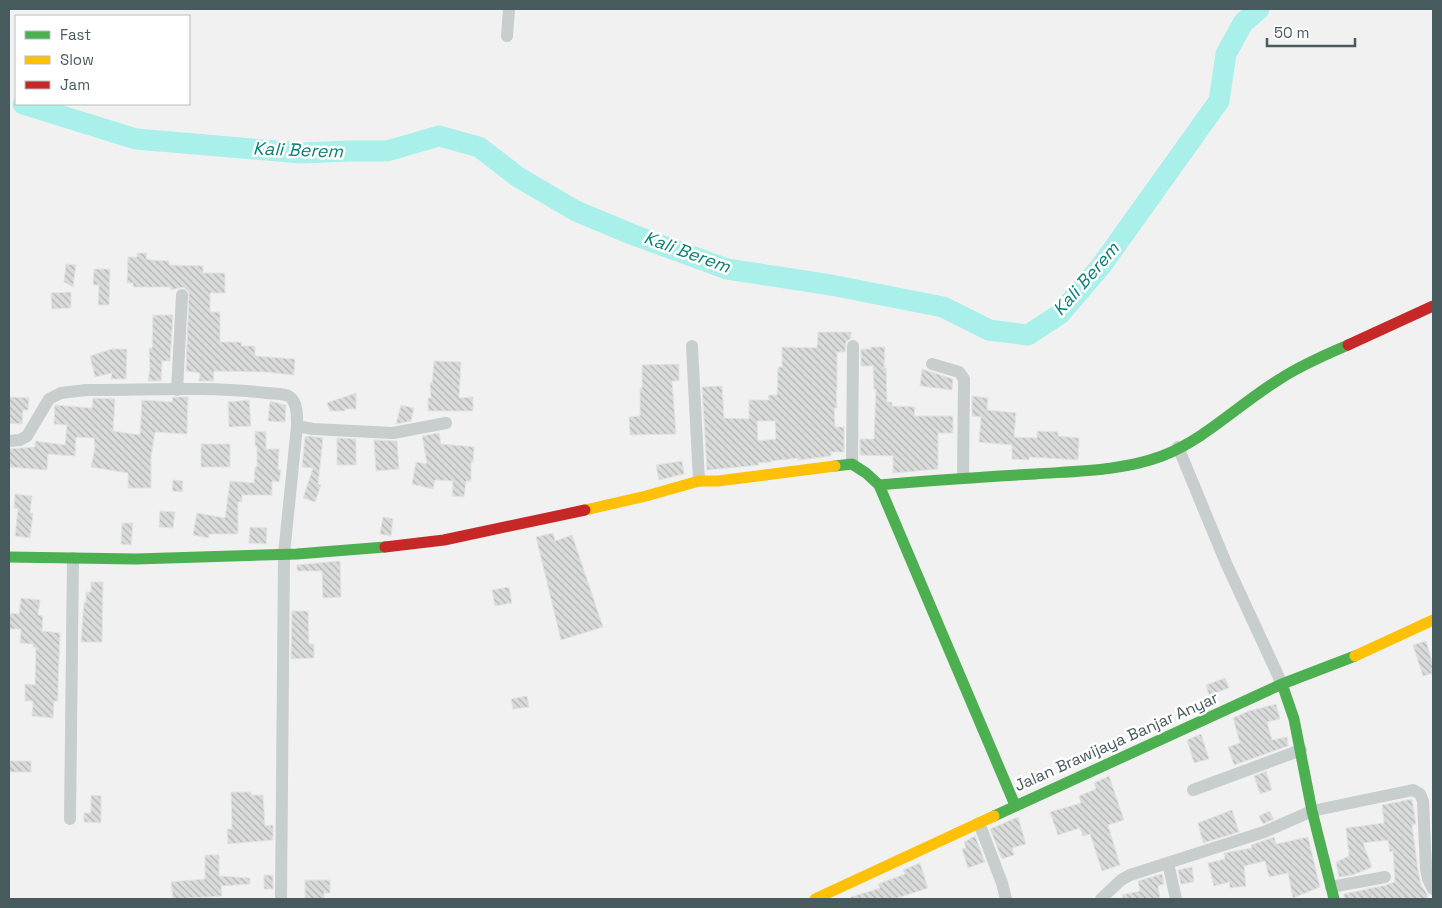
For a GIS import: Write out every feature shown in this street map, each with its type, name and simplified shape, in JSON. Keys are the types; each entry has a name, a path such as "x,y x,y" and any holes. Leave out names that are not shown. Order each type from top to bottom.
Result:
{"street":[{"path":"507,36 509,9"},
{"path":"177,390 182,296"},
{"path":"879,485 1118,467 1144,462 1164,455 1196,438 1279,379 1308,363 1433,306"},
{"path":"692,346 699,481"},
{"path":"852,464 853,346"},
{"path":"932,364 959,372 964,379 963,478"},
{"path":"9,441 20,440 27,436 49,399 61,393 86,390 250,391 284,395 294,403 297,414 297,426 284,554 281,899"},
{"path":"297,426 313,429 393,433 446,423"},
{"path":"1178,447 1226,563 1282,684 1294,719 1312,811 1332,893 1385,876"},
{"path":"9,557 136,559 360,550 444,540 646,496 699,481 852,464 879,485 1015,805"},
{"path":"70,819 73,558"},
{"name":"Jalan Brawijaya Banjar Anyar","path":"815,899 1015,805 1096,770 1282,684 1345,661 1433,620"},
{"path":"1193,790 1301,750"},
{"path":"1101,899 1121,880 1130,875 1264,832 1312,811 1412,790 1418,792 1422,800 1426,869 1433,889"},
{"path":"979,823 1006,899"},
{"path":"1168,863 1176,899"}],"building":[{"path":"137,253 147,253 146,259 169,261 169,265 203,266 203,273 225,273 225,293 210,293 210,312 220,312 220,342 242,342 241,346 255,346 255,356 295,359 294,375 265,372 214,371 213,381 199,381 200,373 186,371 189,292 183,287 171,290 171,287 133,287 133,283 127,283 128,257 137,257"},
{"path":"66,264 76,265 73,287 64,282"},
{"path":"94,269 110,269 109,305 98,305 99,285 93,285"},
{"path":"71,292 71,308 52,309 51,293"},
{"path":"153,315 173,315 170,361 162,361 161,381 148,381"},
{"path":"818,332 851,332 851,338 846,342 845,352 837,352 837,408 834,408 835,427 844,427 844,452 831,452 831,456 771,461 758,463 759,465 707,470 702,387 722,386 724,418 749,419 749,400 769,400 768,395 777,395 778,367 782,367 782,347 817,348","holes":["757,421 775,421 776,439 758,441"]},
{"path":"871,347 885,347 884,368 886,368 887,402 892,402 892,406 915,407 914,416 953,416 953,433 938,433 938,469 893,473 893,456 860,455 860,439 874,439 876,389 874,389 873,366 861,366 861,349 871,349"},
{"path":"112,349 127,349 126,379 111,379 112,373 95,377 90,356"},
{"path":"434,361 461,362 459,398 473,397 473,411 428,411 428,398 431,398 430,383 432,383"},
{"path":"679,364 679,381 672,381 676,434 630,435 629,417 640,416 642,365"},
{"path":"922,369 953,379 952,390 920,386"},
{"path":"356,393 356,409 330,411 327,403"},
{"path":"972,396 988,398 987,410 1016,413 1014,437 1037,438 1037,431 1058,432 1058,436 1079,438 1078,460 1029,457 1029,460 1012,459 1012,445 979,442 981,417 972,416"},
{"path":"9,397 29,398 28,410 23,410 22,424 9,423"},
{"path":"173,397 188,397 187,434 155,432 151,457 151,488 128,488 128,473 91,467 95,447 94,438 76,437 75,456 48,454 47,470 9,467 9,449 35,447 35,441 65,445 67,425 54,424 55,405 92,408 93,398 115,399 113,431 140,435 142,400 172,402"},
{"path":"249,400 251,426 229,427 228,402"},
{"path":"270,401 286,405 285,422 268,421"},
{"path":"401,405 414,408 411,421 396,424"},
{"path":"255,431 266,432 266,449 279,449 278,469 281,470 279,482 272,481 272,495 242,495 242,502 238,502 238,534 209,534 209,538 193,535 197,513 225,518 230,481 254,483 255,467 257,467"},
{"path":"439,433 441,444 474,447 473,462 471,462 471,481 466,481 464,497 452,496 453,481 435,480 433,489 412,484 416,462 427,464 422,436"},
{"path":"305,437 323,438 318,484 321,485 315,502 303,498 313,468 302,467"},
{"path":"337,438 356,439 356,465 337,465"},
{"path":"374,440 397,441 399,469 376,471"},
{"path":"201,444 230,444 230,467 201,467"},
{"path":"682,461 684,474 659,480 656,465"},
{"path":"173,480 183,481 182,492 172,491"},
{"path":"15,494 32,496 30,513 33,513 30,538 15,536 18,509 14,508"},
{"path":"160,511 175,512 173,528 159,527"},
{"path":"383,517 393,519 391,536 380,534"},
{"path":"122,523 133,523 131,545 121,544"},
{"path":"250,527 267,528 266,544 249,543"},
{"path":"553,533 555,541 572,535 603,627 561,640 536,537"},
{"path":"340,561 341,597 323,598 322,571 297,571 297,565"},
{"path":"91,582 103,582 102,642 81,642 84,602 86,603 86,592 91,592"},
{"path":"509,587 512,603 495,606 492,590"},
{"path":"21,598 40,600 38,615 43,616 42,631 60,633 58,701 54,701 53,718 32,716 33,701 25,701 25,684 35,685 36,648 33,647 33,644 20,643 21,629 9,629 9,613 19,614"},
{"path":"292,611 308,611 309,644 314,644 314,658 291,659"},
{"path":"1426,641 1433,665 1433,673 1423,676 1413,645"},
{"path":"1225,678 1229,688 1209,695 1206,685"},
{"path":"527,696 529,707 513,709 511,699"},
{"path":"1276,704 1280,719 1267,722 1272,740 1287,737 1288,746 1234,765 1228,747 1240,743 1233,718 1249,711"},
{"path":"1201,734 1209,759 1194,763 1187,740"},
{"path":"9,761 31,761 31,772 9,772"},
{"path":"1266,771 1272,790 1260,794 1254,776"},
{"path":"1109,776 1124,820 1108,825 1120,865 1102,871 1090,834 1083,836 1080,828 1058,835 1050,812 1081,803 1079,796 1096,789 1094,783"},
{"path":"231,792 251,792 251,795 263,795 265,826 273,825 273,840 228,844 227,829 232,829"},
{"path":"91,795 101,796 101,823 84,822 84,813 91,813"},
{"path":"1412,799 1416,824 1412,825 1418,870 1421,885 1428,899 1344,899 1344,894 1395,882 1393,851 1390,852 1388,840 1363,843 1372,867 1353,875 1339,877 1336,862 1349,856 1346,828 1384,823 1382,805"},
{"path":"1232,810 1239,832 1203,843 1198,823"},
{"path":"1269,811 1274,819 1263,824 1259,816"},
{"path":"1018,817 1026,844 1012,848 1014,855 1002,859 990,829"},
{"path":"975,836 985,862 968,868 962,849 966,848 964,842"},
{"path":"1274,837 1276,844 1308,837 1320,887 1293,898 1288,873 1269,877 1265,861 1244,866 1246,886 1230,888 1229,882 1214,886 1208,863 1225,859 1224,853 1252,848 1251,845"},
{"path":"205,855 219,855 219,876 250,878 250,884 221,886 222,896 173,899 171,882 205,879"},
{"path":"920,863 928,888 894,899 851,899 851,897 880,888 878,884 905,874 903,870"},
{"path":"1192,867 1194,882 1181,884 1178,870"},
{"path":"1162,874 1164,884 1158,886 1160,899 1123,899 1122,895 1140,891 1138,881"},
{"path":"264,875 273,875 273,889 264,889"},
{"path":"305,880 330,880 330,893 324,893 324,899 305,899"}],"waterway":[{"name":"Kali Berem","path":"26,105 136,139 301,153 387,151 439,136 479,147 518,177 576,211 631,234 727,269 831,285 943,307 989,330 1028,335 1060,314 1101,266 1219,101 1226,54 1243,23 1259,9"}],"traffic: fast":[{"path":"879,485 1099,470 1147,461 1178,449 1288,374 1313,360 1348,345"},
{"path":"835,466 852,464 879,485 1015,805"},
{"path":"9,557 136,559 297,554 385,547"},
{"path":"994,816 1282,684 1355,656"},
{"path":"1282,684 1294,719 1312,811 1334,899"}],"traffic: slow":[{"path":"585,510 699,481 718,481 835,466"},
{"path":"1355,656 1433,620"},
{"path":"815,899 994,816"}],"traffic: jam":[{"path":"1348,345 1433,306"},
{"path":"385,547 444,540 585,510"}]}
